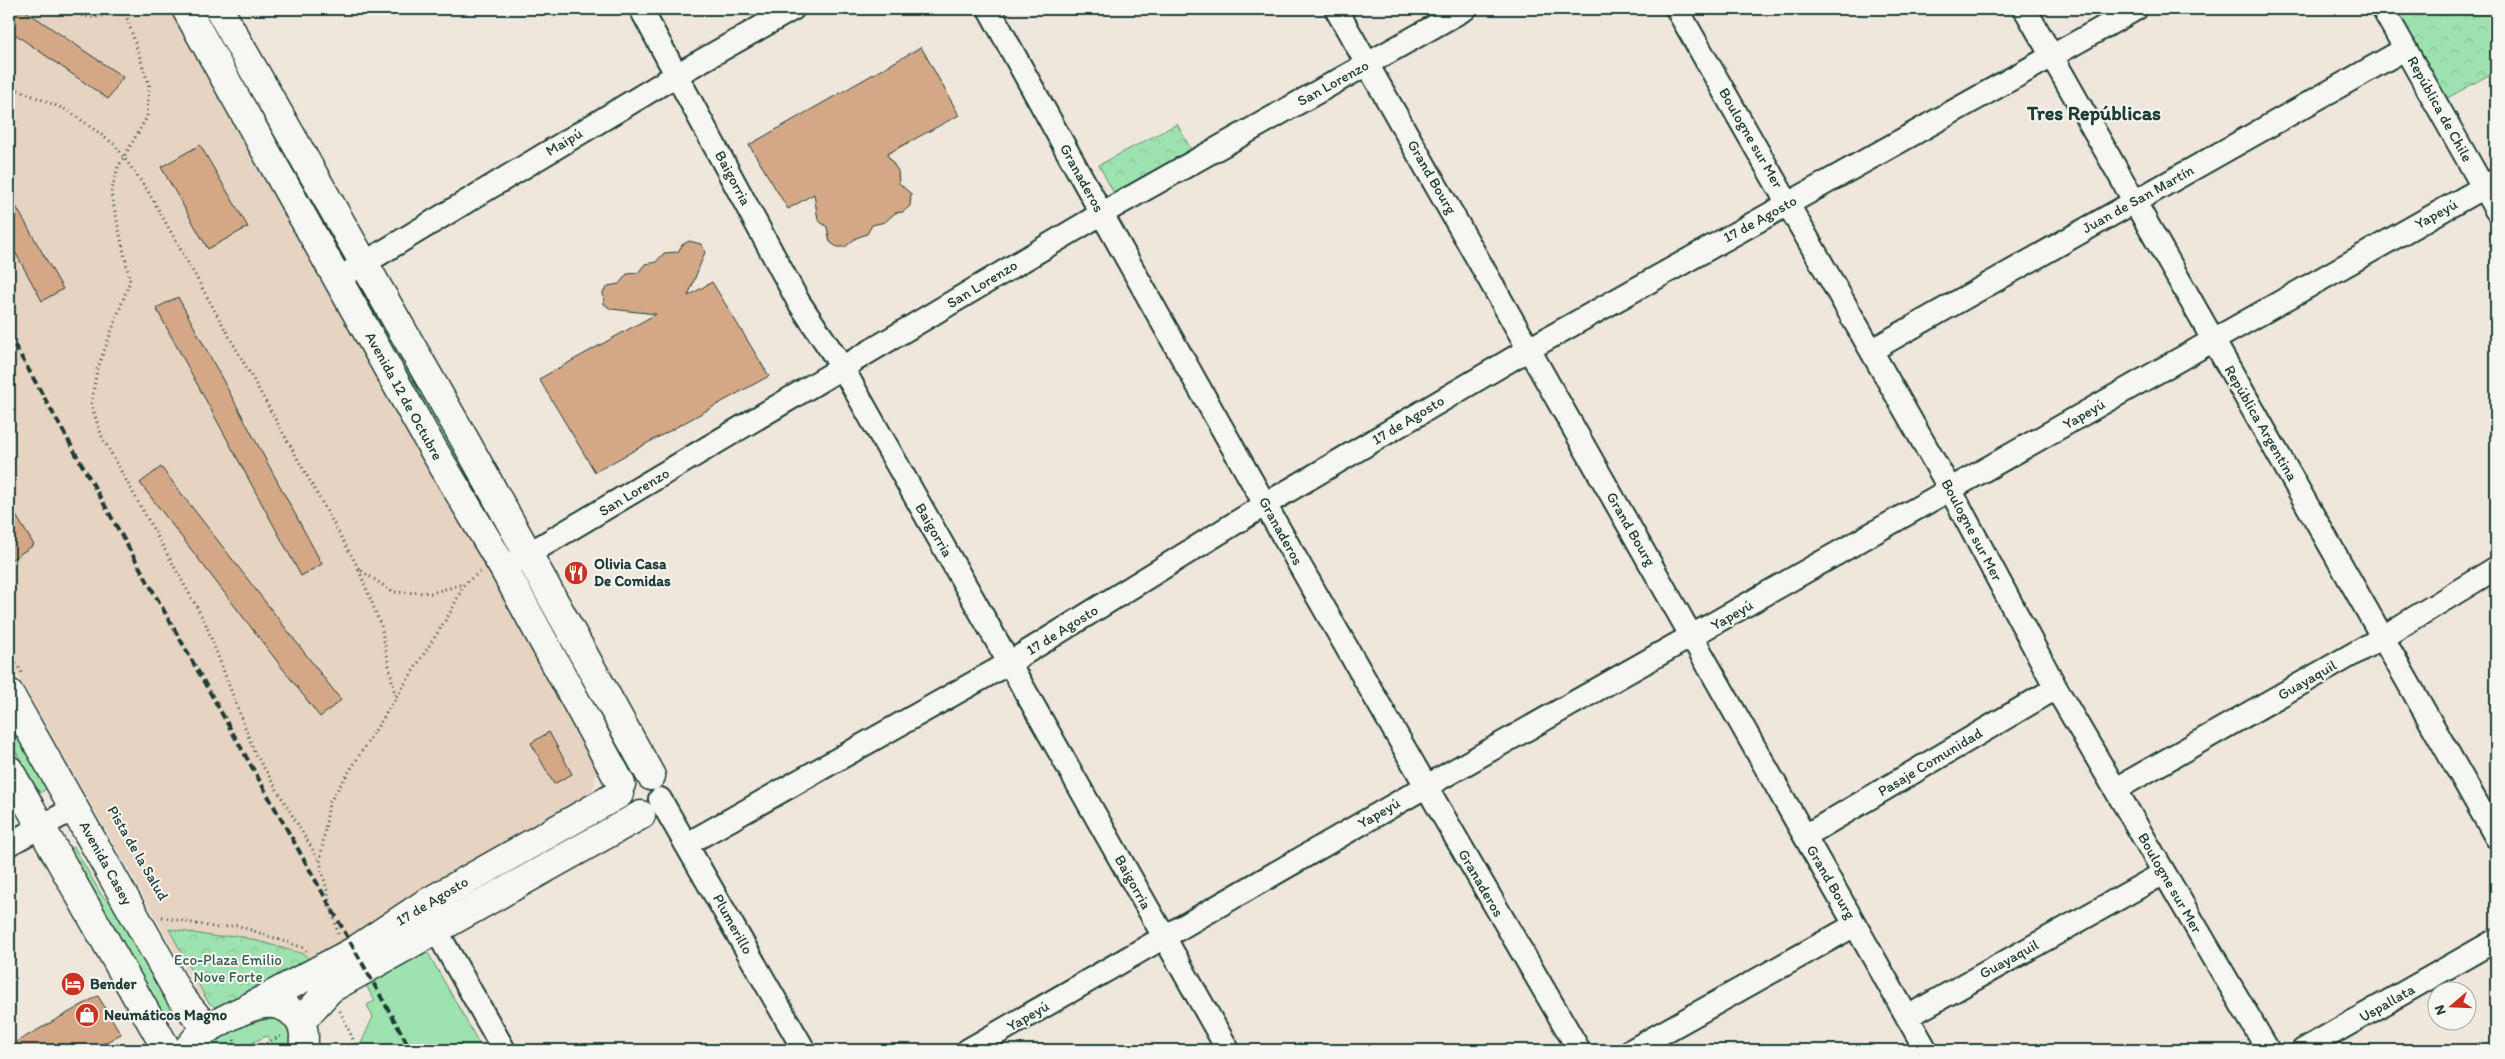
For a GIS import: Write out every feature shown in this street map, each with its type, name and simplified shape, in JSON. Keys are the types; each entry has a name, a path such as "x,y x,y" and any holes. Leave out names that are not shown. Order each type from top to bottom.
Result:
{"main road":[{"name":"Avenida 12 de Octubre","path":"186,9 501,564 620,789 621,805 625,810 651,797 528,555 219,9"},
{"name":"Avenida Casey","path":"16,684 75,808 180,996 207,1029"},
{"path":"9,770 167,1050"},
{"name":"17 de Agosto","path":"246,1009 325,979 436,930 651,797 637,773 630,775 620,789 423,905 343,956 325,979 305,1035"},
{"path":"423,905 436,930"},
{"path":"188,1050 201,1033 207,1029 246,1009 272,1002 290,1010 305,1035"}],"street":[{"name":"Baigorria","path":"641,9 678,74 798,301 842,367 1228,1050"},
{"name":"Maipú","path":"338,279 678,74 793,9"},
{"name":"Granaderos","path":"989,9 1101,214 1425,787 1578,1050"},
{"name":"Grand Bourg","path":"1336,9 1926,1050"},
{"name":"San Lorenzo","path":"501,564 528,555 1101,214 1465,9"},
{"name":"Boulogne sur Mer","path":"1677,9 1951,491 2056,688 2268,1050"},
{"name":"República Argentina","path":"2025,9 2496,836"},
{"name":"17 de Agosto","path":"688,844 1009,663 1266,504 1529,349 2136,9"},
{"name":"República de Chile","path":"2382,9 2490,184 2496,210"},
{"name":"Juan de San Martín","path":"1872,350 2406,49"},
{"name":"Yapeyú","path":"968,1050 1425,787 1951,491 2213,340 2490,184"},
{"name":"Guayaquil","path":"2116,789 2383,637 2496,568"},
{"name":"Pasaje Comunidad","path":"1805,836 2056,688"},
{"name":"Plumerillo","path":"651,797 688,844 804,1050"},
{"path":"9,844 75,808"},
{"name":"Guayaquil","path":"1907,1016 2164,873"},
{"path":"1632,1050 1855,925"},
{"path":"436,930 504,1050"},
{"name":"Uspallata","path":"2303,1050 2496,940"}],"path":[{"path":"68,9 80,17 107,16 123,9 149,85 147,117 118,167 111,193 130,281 97,370 91,404 102,437 205,622 254,751 320,862 343,956"},
{"path":"9,86 69,111 115,145 148,191 359,569 381,626 396,696"},
{"path":"359,569 393,592 431,593 464,584 501,564"},
{"path":"320,862 329,803 450,613 464,584"},
{"path":"9,650 16,684"},
{"name":"Pista de la Salud","path":"157,909 162,918 218,928 236,925 304,948 325,979 358,1050"},
{"path":"253,1050 305,1035"}],"shaded area":[{"path":"9,9 169,9 596,761 595,784 589,798 311,962 215,1007 199,994 9,660"}],"green space":[{"path":"201,9 209,9 342,246 337,249"},
{"path":"2392,9 2496,9 2496,71 2442,101"},
{"path":"1177,124 1196,159 1118,201 1099,165"},
{"path":"366,294 490,511 487,514 361,297"},
{"path":"532,587 630,761 625,765 529,589"},
{"path":"9,720 48,788 40,793 9,740"},
{"path":"74,847 102,896 114,905 172,1009 161,1015 69,850"},
{"name":"Eco-Plaza Emilio Nove Forte","path":"169,929 218,937 236,935 304,954 311,962 224,1007 215,1007 208,1002"},
{"path":"428,953 483,1050 358,1050 373,1017 367,1005 375,1001 362,979"},
{"path":"268,1019 280,1020 295,1034 291,1050 269,1050 273,1048 267,1036 253,1042 257,1050 204,1050 217,1038 225,1034"}],"building":[{"path":"9,9 23,9 123,77 108,99 9,30"},
{"path":"921,47 959,115 887,154 898,171 899,183 911,194 910,206 903,212 895,213 885,222 872,225 867,234 856,238 845,247 837,247 830,242 827,227 818,220 814,194 788,209 749,145"},
{"path":"200,145 248,227 208,249 161,167"},
{"path":"9,194 63,289 42,301 9,241"},
{"path":"689,241 701,244 705,252 688,296 712,282 769,376 595,472 539,379 656,314 611,309 604,304 603,292 608,286 619,284 627,274 638,273 645,264 656,262 664,253 678,252 682,245"},
{"path":"178,297 322,564 301,576 156,308"},
{"path":"161,467 341,700 320,717 140,483"},
{"path":"9,504 34,545 9,561"},
{"path":"549,732 572,774 554,784 531,743"},
{"name":"Neumáticos Magno","path":"98,996 121,1034 92,1050 9,1050 9,1046"}],"railway":[{"path":"9,335 411,1050"}],"place":[{"name":"Olivia Casa De Comidas","path":"576,573"},
{"name":"Bender","path":"73,984"},
{"name":"Neumáticos Magno","path":"87,1015"}],"district":[{"name":"Tres Repúblicas","path":"2094,113"}]}
